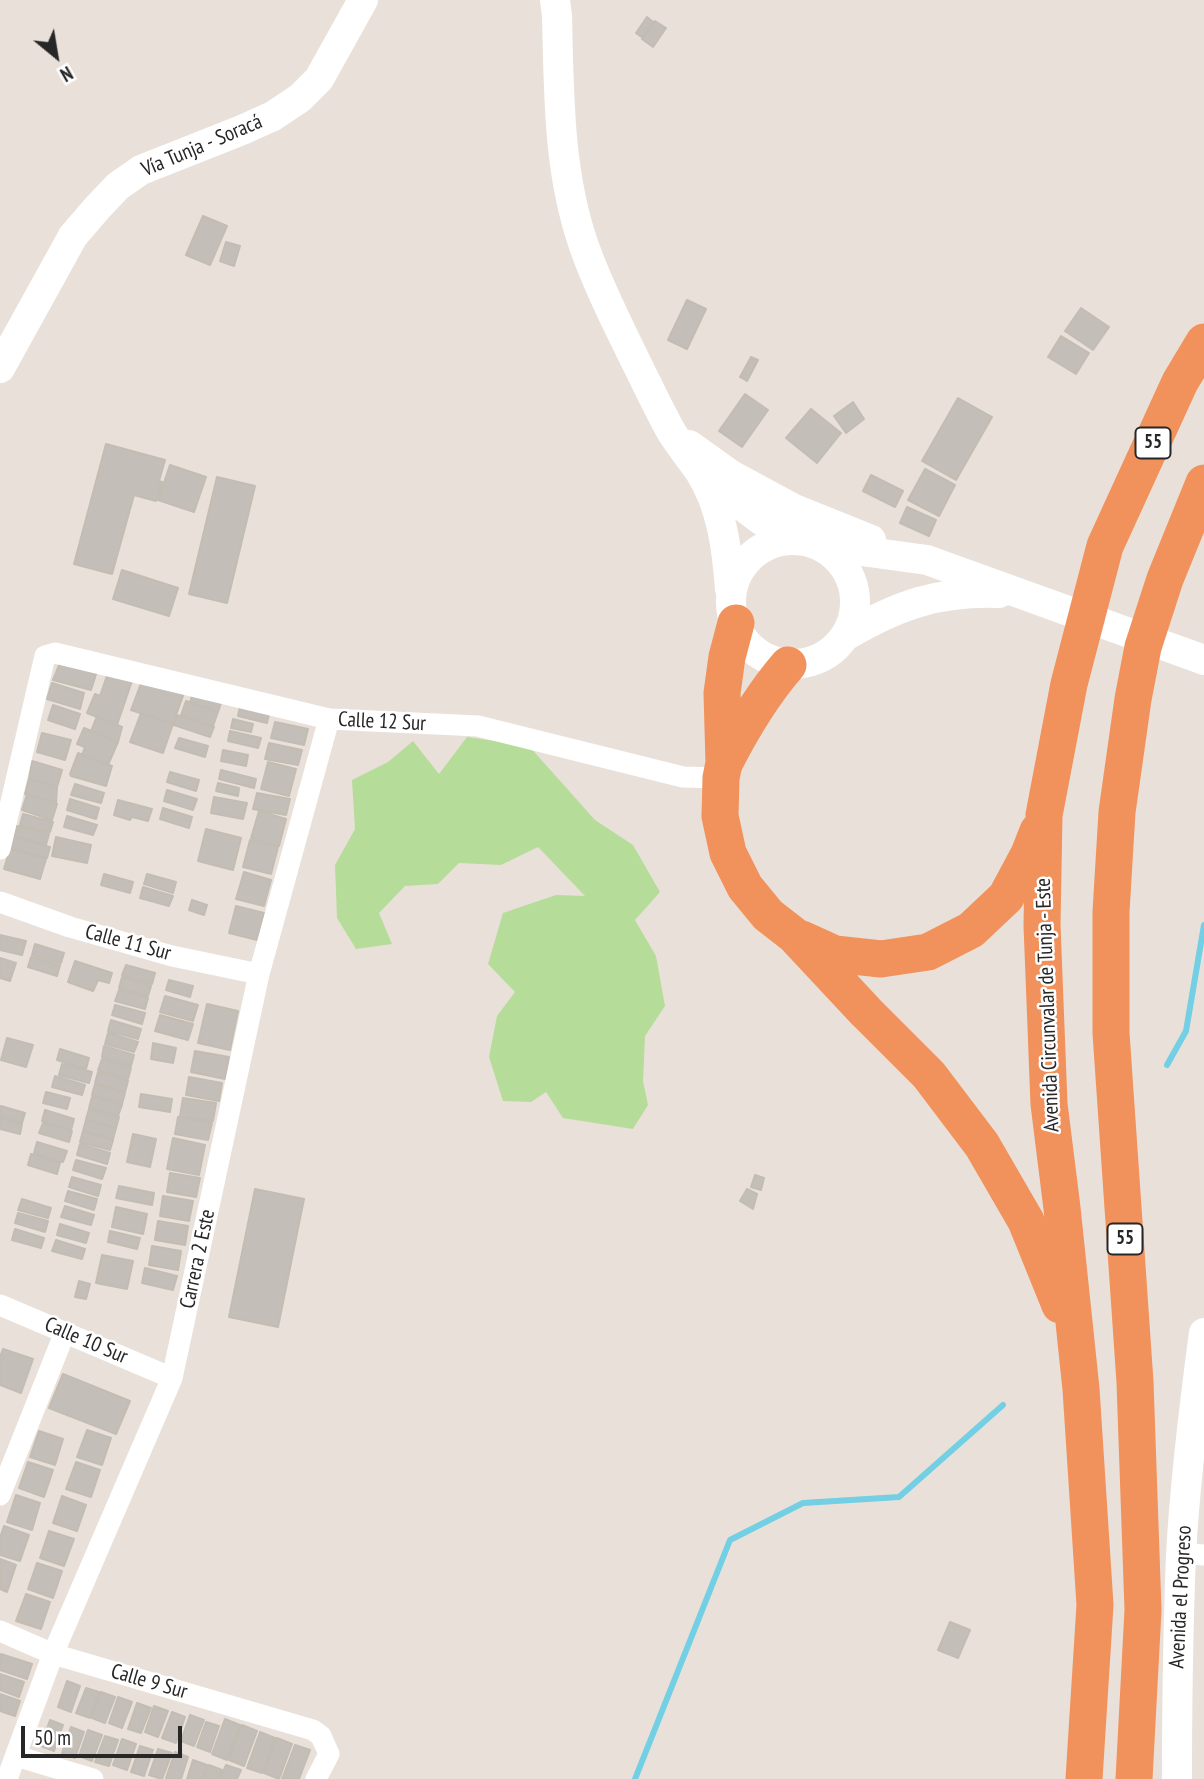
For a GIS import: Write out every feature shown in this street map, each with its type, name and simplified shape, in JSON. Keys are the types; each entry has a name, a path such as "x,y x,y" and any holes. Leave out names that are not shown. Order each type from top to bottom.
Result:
{"highway":[{"name":"Avenida Circunvalar de Tunja - Este","path":"1084,1779 1095,1605 1081,1389 1049,1104 1042,925 1044,815 1069,684 1105,546 1180,382 1204,342"},
{"name":"55","path":"1134,1779 1143,1611 1135,1382 1111,1033 1111,912 1117,812 1143,647 1165,579 1204,483"},
{"path":"733,606 722,693 723,771 720,816 728,853 745,887 768,915 795,936 929,1075 982,1145 1026,1221 1050,1280 1059,1303 1081,1389"},
{"path":"723,771 752,711 788,665"},
{"path":"795,936 835,954 881,960 928,952 971,930 1006,897 1029,854 1044,815"}],"main road":[{"name":"Vía Tunja - Soracá","path":"0,368 73,236 118,186 141,170 273,116 300,98 319,79 363,0"},
{"path":"555,0 561,126 567,183 584,246 616,321 673,434 701,475 718,511 727,550 733,606 745,643 764,658 788,665 810,662 831,651 847,635 878,617 912,603 947,595 1020,593"},
{"path":"673,434 731,475 794,509 860,536 1204,660"},
{"path":"701,475 731,499 839,560 852,583 854,609 847,635"},
{"path":"733,606 743,563 766,545 806,542 927,560"},
{"path":"1157,642 1204,648"},
{"name":"Avenida el Progreso","path":"1177,1779 1176,1685 1193,1554 1192,1428 1204,1333"}],"street":[{"name":"Calle 12 Sur","path":"0,849 45,656 55,653 329,719 478,726 683,776 723,771"},
{"name":"Carrera 2 Este","path":"8,1779 53,1654 172,1378 259,974 329,719"},
{"name":"Calle 11 Sur","path":"0,902 70,928 159,953 259,974"},
{"name":"Calle 10 Sur","path":"0,1305 172,1378"},
{"path":"0,1495 65,1332"},
{"name":"Calle 9 Sur","path":"0,1632 53,1654 313,1730 321,1736 328,1754 316,1779"},
{"path":"16,1756 93,1779"}],"green space":[{"path":"467,737 529,746 595,820 633,845 660,892 635,920 656,956 665,1006 645,1036 643,1081 648,1105 633,1129 563,1118 546,1092 531,1102 503,1101 489,1057 497,1016 515,992 488,964 503,913 556,895 585,896 538,847 501,865 459,863 438,884 405,886 379,913 392,944 356,949 337,918 335,865 355,829 352,780 388,762 413,741 439,774"}],"building":[{"path":"647,17 653,22 643,38 636,33"},
{"path":"655,21 666,28 653,47 642,39"},
{"path":"203,216 227,226 210,265 186,255"},
{"path":"226,242 240,246 234,266 220,261"},
{"path":"687,300 706,309 687,349 668,340"},
{"path":"1081,308 1109,327 1093,350 1065,331"},
{"path":"1061,336 1089,353 1076,374 1048,357"},
{"path":"751,357 758,360 747,381 740,377"},
{"path":"745,394 768,410 742,447 719,431"},
{"path":"958,398 992,417 956,480 922,461"},
{"path":"853,402 864,419 846,433 834,416"},
{"path":"811,409 841,433 817,463 786,438"},
{"path":"106,444 165,460 156,501 134,495 112,574 74,564"},
{"path":"170,465 206,477 194,512 158,500"},
{"path":"925,469 955,485 939,516 908,500"},
{"path":"871,475 903,491 895,507 863,491"},
{"path":"217,477 255,486 227,603 189,594"},
{"path":"907,507 936,520 929,536 900,523"},
{"path":"122,570 178,588 169,616 113,599"},
{"path":"62,658 97,671 91,690 53,680"},
{"path":"110,667 134,675 117,725 87,713 95,694 100,696"},
{"path":"143,678 184,693 173,724 131,710"},
{"path":"52,683 84,693 80,709 47,699"},
{"path":"194,690 222,700 218,712 190,702"},
{"path":"186,701 218,712 213,726 181,715"},
{"path":"53,705 80,714 75,729 48,720"},
{"path":"240,707 269,714 267,723 238,716"},
{"path":"141,713 173,724 163,753 130,742"},
{"path":"177,715 214,727 210,737 174,725"},
{"path":"97,716 122,727 118,742 91,731"},
{"path":"233,719 253,724 251,732 231,728"},
{"path":"275,722 308,729 304,745 271,738"},
{"path":"84,728 118,742 108,765 82,755 85,747 77,744"},
{"path":"230,731 261,738 258,748 228,741"},
{"path":"42,733 71,740 65,760 37,752"},
{"path":"179,738 208,746 205,757 175,748"},
{"path":"269,743 302,750 298,765 265,759"},
{"path":"223,750 248,755 246,766 221,761"},
{"path":"78,753 112,766 106,786 71,776"},
{"path":"32,761 62,770 57,787 29,779"},
{"path":"268,762 296,769 289,796 261,789"},
{"path":"221,770 256,779 254,788 219,779"},
{"path":"170,772 199,780 196,791 167,782"},
{"path":"29,779 57,787 56,803 25,794"},
{"path":"218,783 239,788 238,796 216,791"},
{"path":"75,784 104,793 101,803 71,795"},
{"path":"167,790 197,799 193,810 164,801"},
{"path":"257,793 290,799 286,815 253,809"},
{"path":"27,794 57,804 52,820 22,810"},
{"path":"214,797 247,803 243,819 211,813"},
{"path":"70,799 99,808 96,819 67,810"},
{"path":"118,800 152,809 148,821 132,817 130,820 114,815"},
{"path":"163,808 192,817 189,828 160,819"},
{"path":"259,811 286,819 279,846 251,838"},
{"path":"23,814 53,822 50,832 20,825"},
{"path":"67,816 97,825 93,835 64,827"},
{"path":"17,826 49,834 46,845 14,836"},
{"path":"206,829 241,838 233,870 198,861"},
{"path":"14,837 50,847 47,858 11,848"},
{"path":"56,837 91,845 87,863 52,856"},
{"path":"250,840 278,847 271,874 243,867"},
{"path":"10,849 46,859 40,879 4,869"},
{"path":"244,872 271,880 264,906 236,899"},
{"path":"104,874 133,882 130,893 101,885"},
{"path":"147,874 176,882 173,893 144,884"},
{"path":"143,887 173,896 169,906 140,898"},
{"path":"192,900 207,905 204,915 189,910"},
{"path":"236,906 264,913 257,940 229,933"},
{"path":"0,935 26,941 22,955 0,950"},
{"path":"35,944 64,953 61,963 32,955"},
{"path":"31,957 60,965 57,976 28,967"},
{"path":"0,958 16,963 10,981 0,978"},
{"path":"75,961 112,973 109,983 98,980 93,991 68,982"},
{"path":"126,965 155,973 152,984 122,975"},
{"path":"122,977 151,986 148,996 119,988"},
{"path":"169,980 193,986 190,997 166,990"},
{"path":"119,990 148,998 145,1009 115,1001"},
{"path":"165,996 198,1005 193,1021 160,1012"},
{"path":"207,1004 238,1011 230,1050 198,1043"},
{"path":"115,1005 145,1013 142,1024 112,1015"},
{"path":"160,1015 193,1024 188,1040 155,1031"},
{"path":"111,1020 141,1029 138,1039 108,1031"},
{"path":"108,1033 138,1042 134,1052 105,1044"},
{"path":"7,1038 33,1045 26,1067 1,1060"},
{"path":"153,1043 176,1048 173,1063 151,1059"},
{"path":"104,1046 134,1055 131,1066 102,1057"},
{"path":"60,1049 89,1058 86,1069 57,1060"},
{"path":"195,1051 229,1057 225,1079 191,1072"},
{"path":"102,1059 131,1068 128,1079 98,1070"},
{"path":"62,1064 92,1072 89,1083 59,1075"},
{"path":"98,1072 128,1081 125,1092 95,1083"},
{"path":"55,1076 85,1085 82,1095 52,1087"},
{"path":"189,1077 222,1083 219,1101 186,1095"},
{"path":"95,1084 125,1093 122,1104 92,1095"},
{"path":"46,1092 70,1098 67,1109 43,1103"},
{"path":"141,1094 172,1099 170,1112 139,1107"},
{"path":"92,1097 122,1105 118,1116 89,1108"},
{"path":"183,1098 216,1103 213,1121 180,1116"},
{"path":"1,1106 25,1113 22,1123 0,1116"},
{"path":"89,1109 119,1117 116,1128 86,1119"},
{"path":"45,1110 74,1119 71,1130 42,1121"},
{"path":"178,1117 212,1123 208,1140 175,1134"},
{"path":"0,1118 22,1124 20,1134 0,1129"},
{"path":"86,1120 116,1128 113,1139 83,1131"},
{"path":"43,1123 72,1131 69,1142 39,1133"},
{"path":"83,1131 113,1140 110,1150 80,1142"},
{"path":"133,1134 156,1139 150,1167 127,1162"},
{"path":"173,1138 205,1145 199,1175 167,1169"},
{"path":"37,1142 67,1151 63,1162 34,1153"},
{"path":"80,1144 110,1153 107,1164 77,1155"},
{"path":"31,1154 60,1163 57,1174 28,1165"},
{"path":"76,1160 106,1168 102,1179 73,1170"},
{"path":"170,1173 200,1178 196,1197 167,1192"},
{"path":"755,1175 764,1178 761,1190 751,1187"},
{"path":"72,1177 101,1185 98,1196 69,1187"},
{"path":"119,1186 154,1193 152,1205 116,1198"},
{"path":"255,1189 304,1199 278,1327 229,1317"},
{"path":"747,1189 757,1194 753,1209 740,1201"},
{"path":"68,1191 97,1199 94,1210 65,1201"},
{"path":"163,1196 193,1201 189,1221 160,1216"},
{"path":"22,1199 51,1208 48,1218 18,1210"},
{"path":"65,1206 94,1215 91,1225 61,1217"},
{"path":"116,1207 147,1214 143,1234 112,1227"},
{"path":"18,1213 48,1221 45,1232 15,1223"},
{"path":"158,1221 188,1226 185,1245 155,1240"},
{"path":"60,1224 89,1233 86,1243 57,1235"},
{"path":"15,1229 44,1238 41,1248 12,1240"},
{"path":"110,1231 140,1238 137,1249 108,1242"},
{"path":"56,1240 85,1249 82,1259 52,1251"},
{"path":"152,1246 181,1251 178,1270 149,1265"},
{"path":"102,1255 133,1261 127,1289 96,1283"},
{"path":"145,1268 177,1276 173,1290 142,1283"},
{"path":"79,1281 90,1284 86,1299 75,1297"},
{"path":"3,1349 33,1359 21,1393 0,1385 0,1357"},
{"path":"63,1374 130,1401 116,1434 49,1408"},
{"path":"87,1430 111,1438 102,1465 77,1457"},
{"path":"39,1431 63,1439 55,1465 30,1457"},
{"path":"28,1462 53,1470 44,1497 19,1488"},
{"path":"76,1462 100,1470 91,1497 66,1489"},
{"path":"16,1495 40,1503 32,1530 7,1522"},
{"path":"62,1496 86,1505 77,1531 53,1523"},
{"path":"4,1526 29,1535 20,1561 0,1555 0,1538"},
{"path":"49,1531 74,1539 64,1566 40,1558"},
{"path":"0,1559 16,1565 7,1592 0,1589"},
{"path":"37,1563 62,1571 53,1598 28,1589"},
{"path":"26,1594 50,1602 41,1629 16,1621"},
{"path":"950,1622 970,1630 958,1658 938,1650"},
{"path":"1,1654 32,1664 27,1679 0,1670"},
{"path":"0,1674 24,1682 19,1697 0,1690"},
{"path":"67,1681 80,1686 71,1712 58,1707"},
{"path":"86,1688 99,1692 90,1718 76,1713"},
{"path":"101,1692 115,1697 105,1723 92,1718"},
{"path":"0,1694 20,1701 15,1716 0,1711"},
{"path":"118,1697 132,1702 122,1728 109,1723"},
{"path":"137,1703 151,1708 141,1733 128,1729"},
{"path":"154,1706 168,1711 158,1737 145,1732"},
{"path":"172,1712 185,1717 176,1743 162,1738"},
{"path":"190,1715 204,1720 194,1746 181,1741"},
{"path":"225,1719 240,1725 227,1760 212,1754"},
{"path":"50,1720 63,1725 54,1751 41,1746"},
{"path":"206,1722 219,1726 210,1752 197,1747"},
{"path":"242,1725 257,1731 244,1766 229,1760"},
{"path":"71,1727 84,1732 75,1758 62,1753"},
{"path":"88,1730 102,1735 92,1761 79,1756"},
{"path":"260,1732 275,1738 262,1773 247,1768"},
{"path":"105,1736 118,1740 109,1766 95,1762"},
{"path":"277,1738 292,1744 279,1779 264,1773"},
{"path":"122,1739 136,1744 127,1770 113,1765"},
{"path":"295,1745 310,1750 299,1779 282,1779"},
{"path":"140,1746 153,1750 144,1776 131,1772"},
{"path":"158,1749 172,1753 162,1779 149,1775"},
{"path":"175,1752 188,1757 181,1779 168,1779 166,1778"},
{"path":"193,1760 207,1765 202,1779 187,1779"},
{"path":"209,1765 222,1770 219,1779 204,1779"},
{"path":"226,1765 241,1770 237,1779 220,1779"}],"waterway":[{"path":"1167,1065 1186,1031 1204,925"},
{"path":"635,1779 730,1540 803,1503 899,1497 1003,1405"}]}
